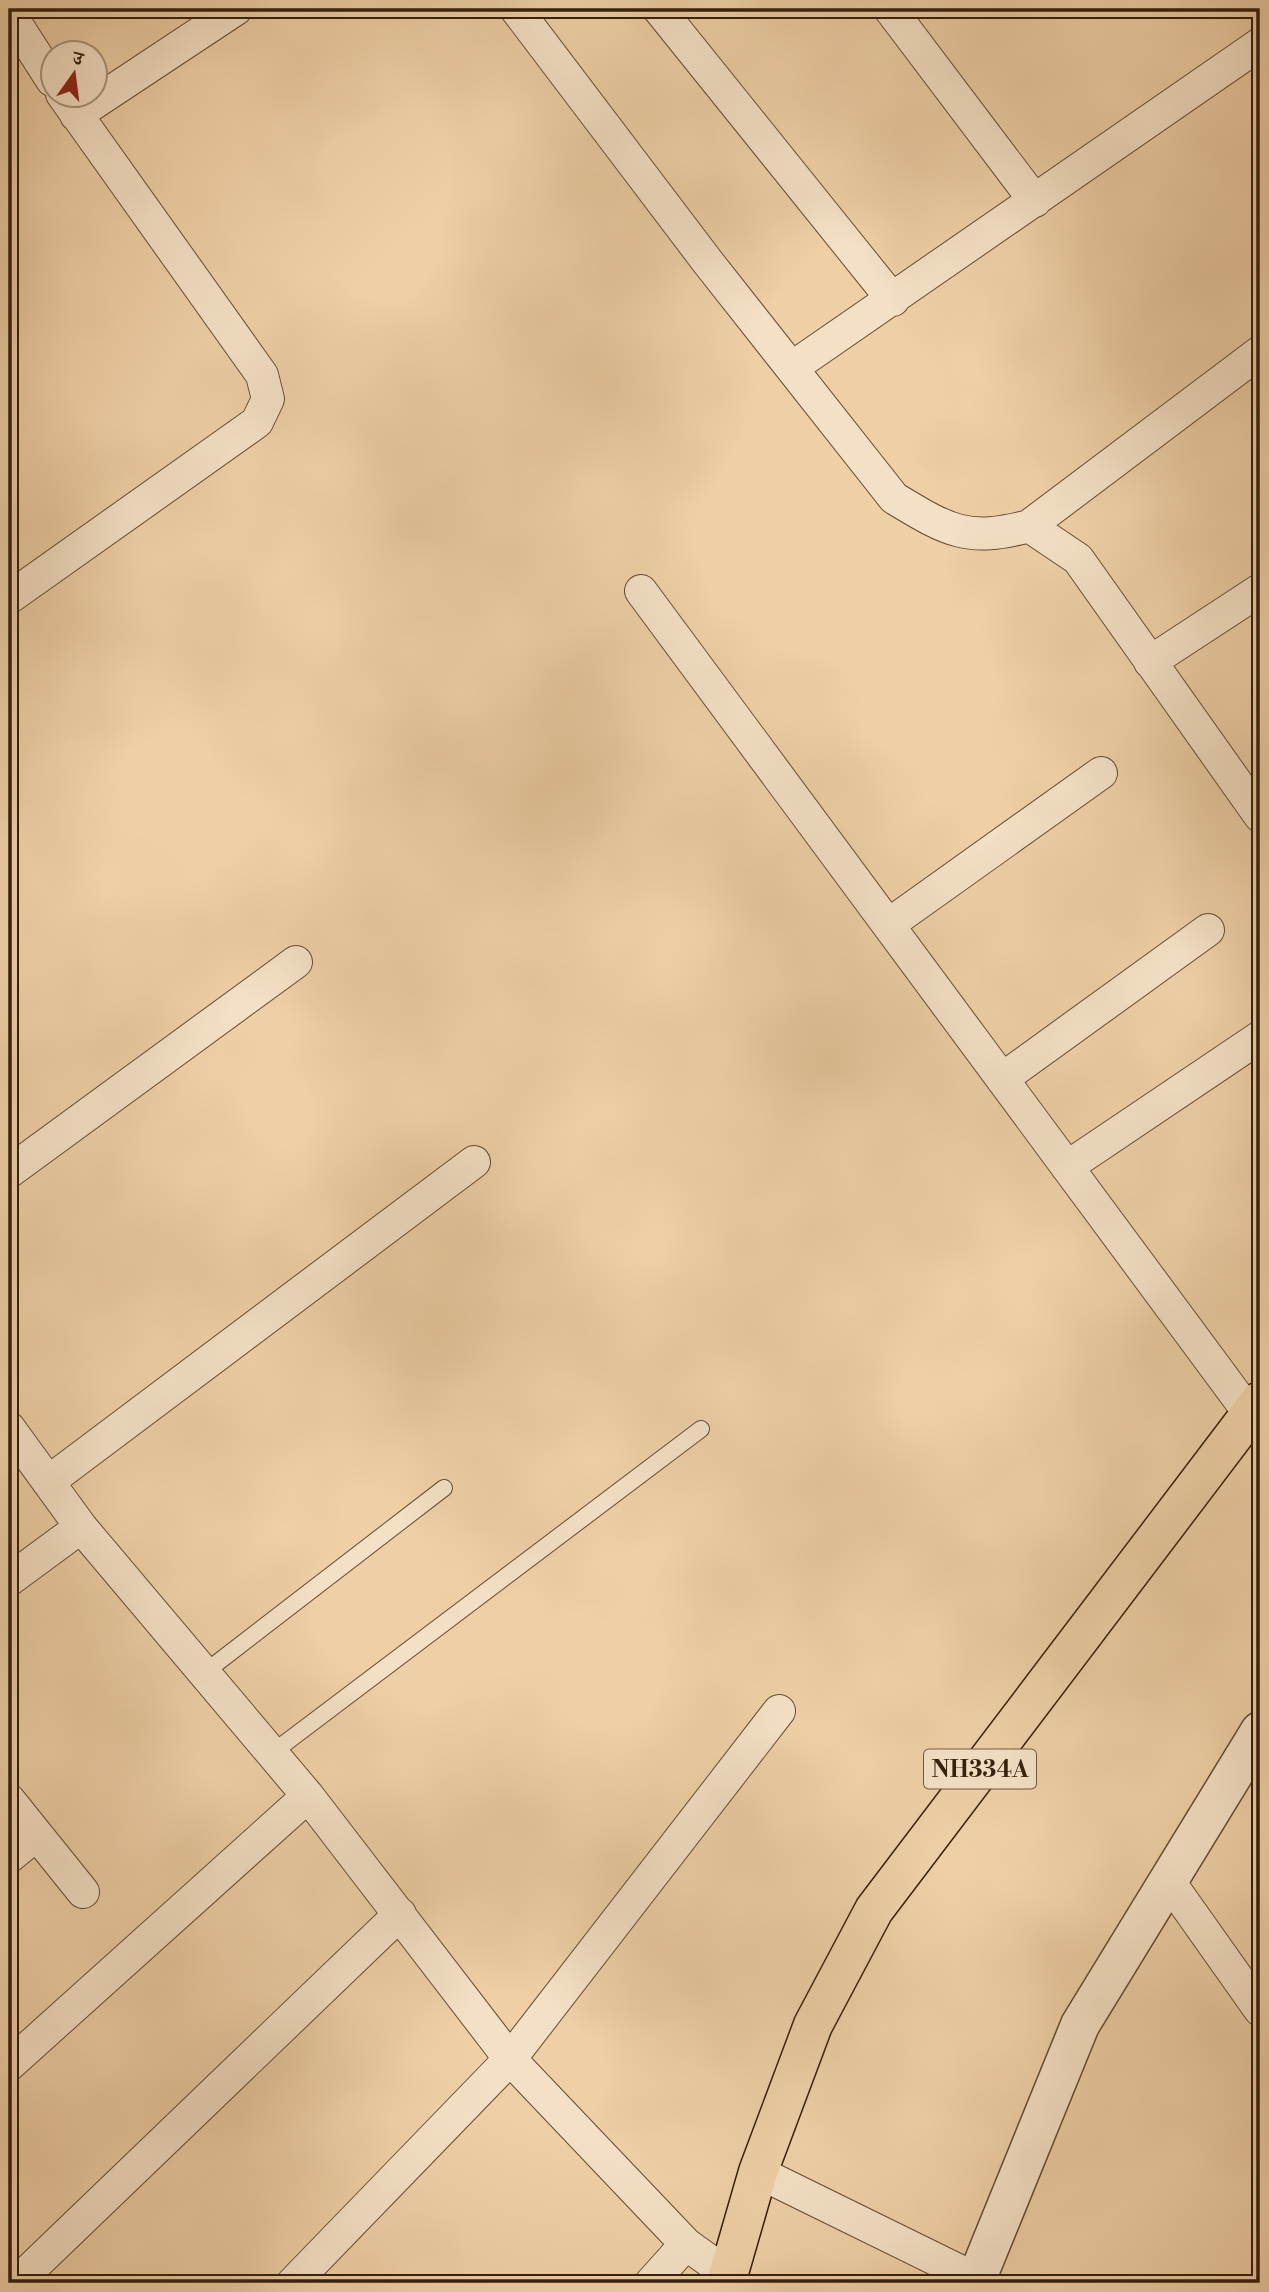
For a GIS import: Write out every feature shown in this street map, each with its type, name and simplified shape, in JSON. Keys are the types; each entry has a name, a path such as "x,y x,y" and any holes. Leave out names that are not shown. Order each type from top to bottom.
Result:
{"highway":[{"name":"NH334A","path":"728,2279 758,2172 813,2025 874,1910 1255,1407"}],"street":[{"path":"108,83 236,9"},
{"path":"659,9 893,300"},
{"path":"890,9 1035,201"},
{"path":"9,13 38,58"},
{"path":"527,13 707,261 894,498 935,522 967,533 994,535 1029,526 1260,352"},
{"path":"793,367 1260,44"},
{"path":"9,598 257,422 268,399 262,375 71,108"},
{"path":"1029,526 1079,559 1260,816"},
{"path":"1150,662 1260,590"},
{"path":"640,591 1067,1167 1255,1407"},
{"path":"888,925 1101,773"},
{"path":"1002,1079 1208,930"},
{"path":"9,1172 296,962"},
{"path":"1067,1167 1260,1037"},
{"path":"48,1482 474,1163"},
{"path":"9,1428 81,1527 308,1796 510,2059 685,2244 728,2279"},
{"path":"9,1580 81,1527"},
{"path":"293,2283 510,2059 779,1711"},
{"path":"758,2172 976,2281 1080,2025 1260,1731"},
{"path":"9,2065 308,1796"},
{"path":"9,1800 83,1892"},
{"path":"9,1857 36,1835"},
{"path":"1168,1880 1260,2010"},
{"path":"16,2283 400,1913"},
{"path":"650,2283 685,2244"}],"lane":[{"path":"272,1753 701,1429"},
{"path":"204,1673 443,1488"}]}
